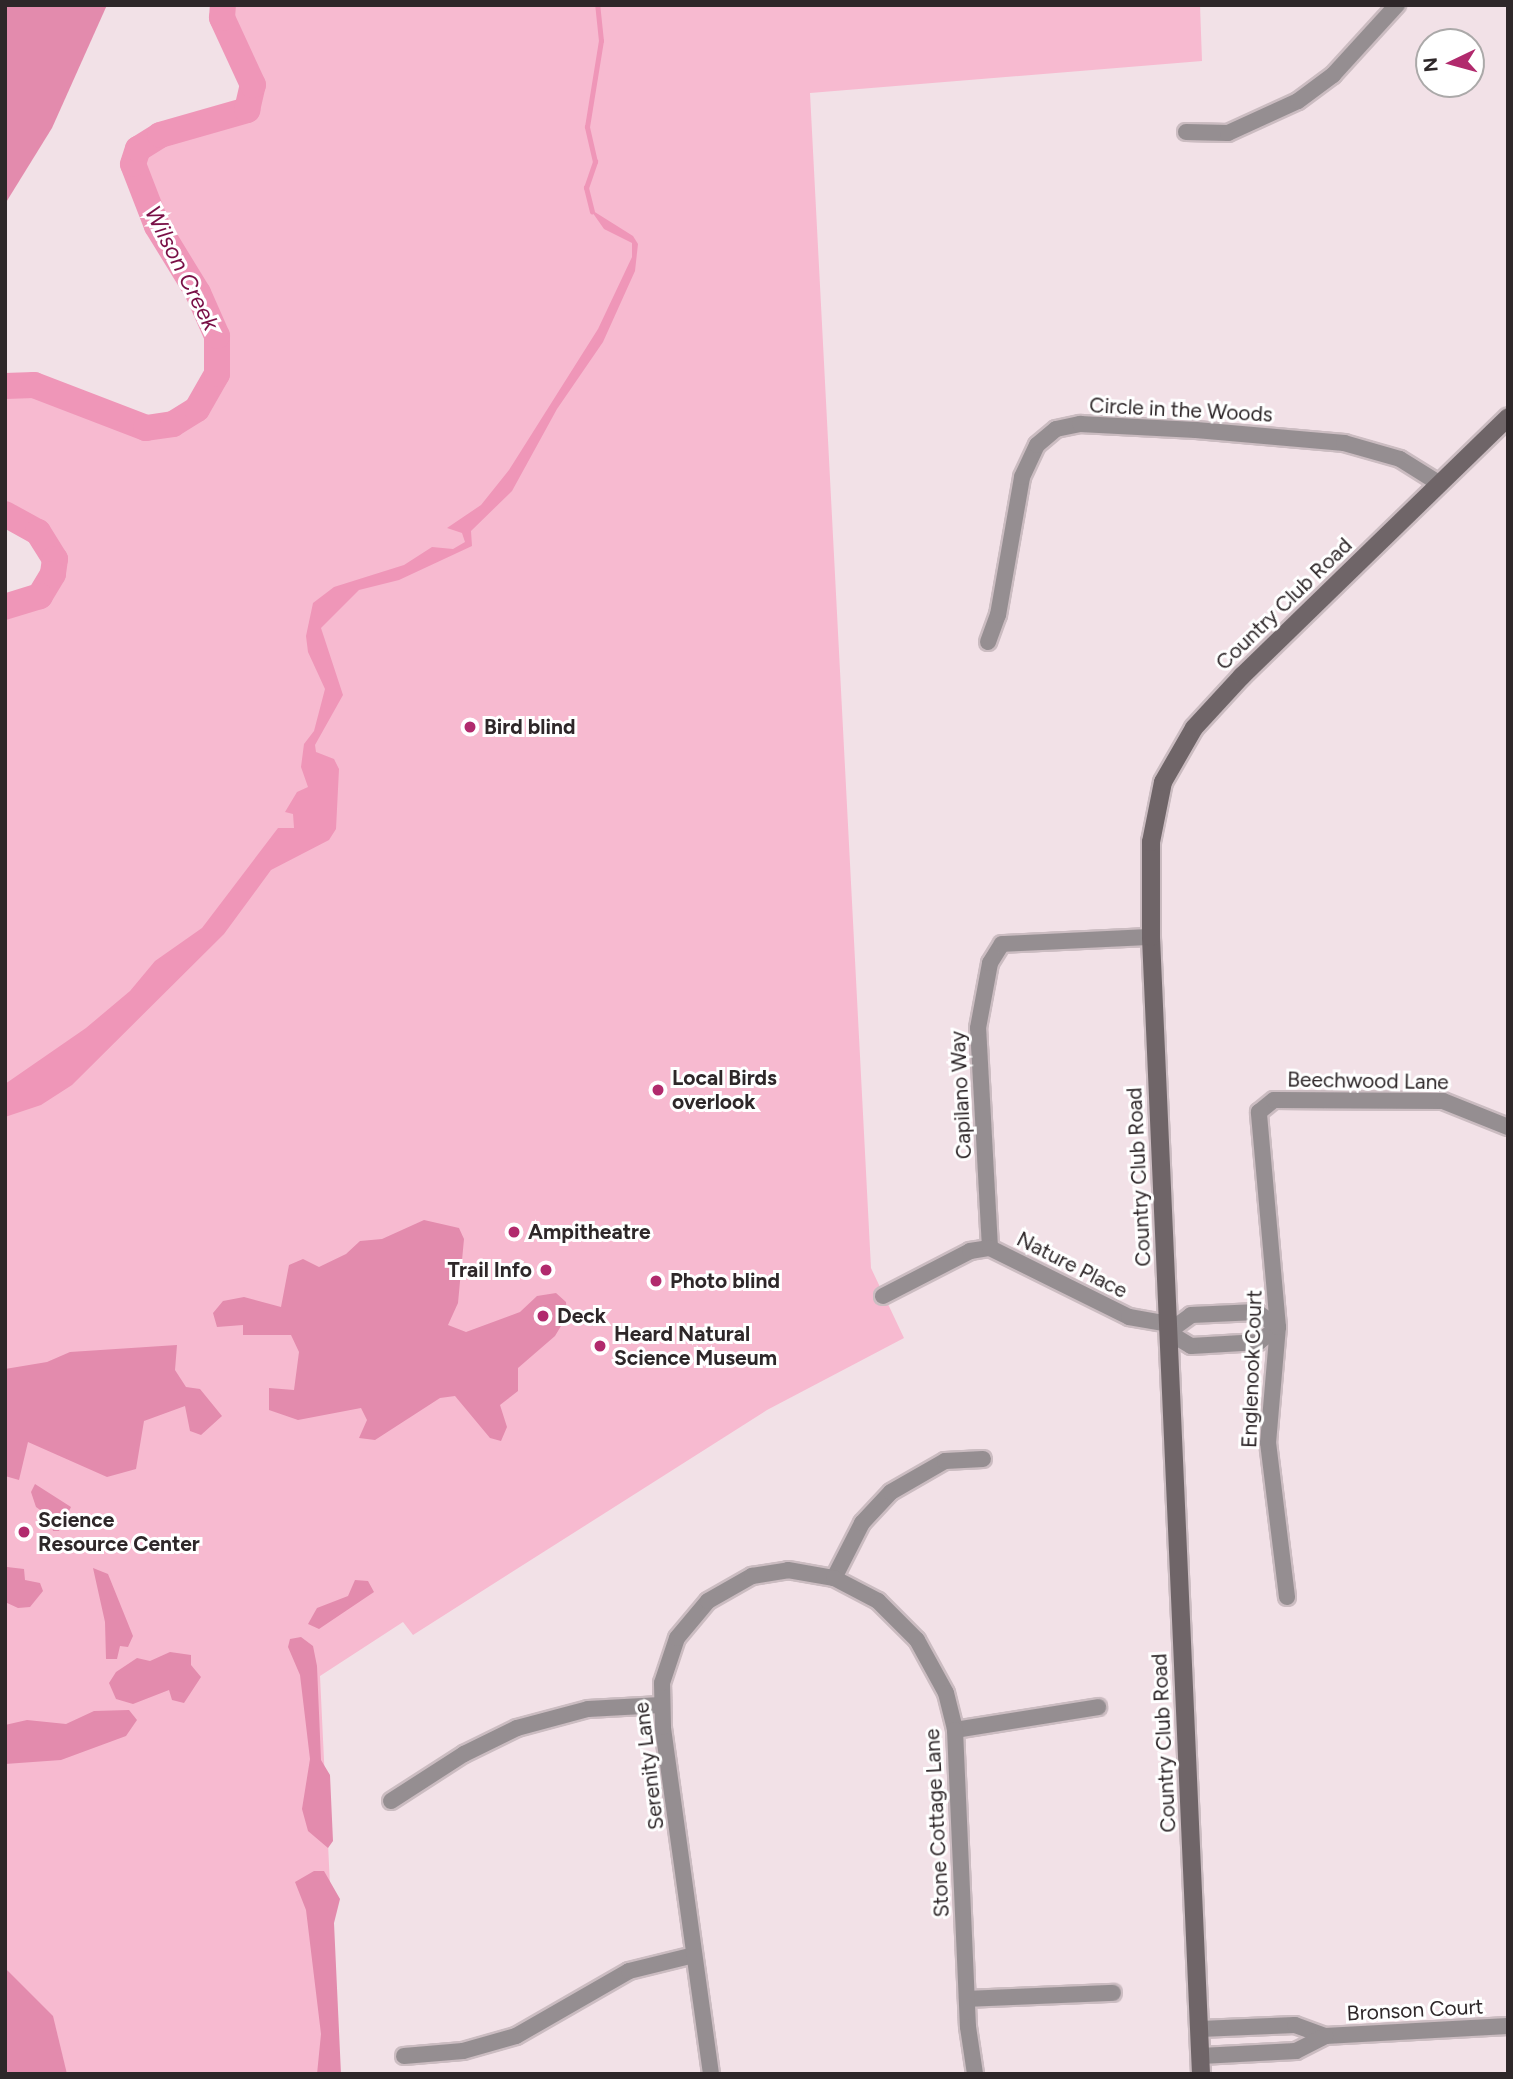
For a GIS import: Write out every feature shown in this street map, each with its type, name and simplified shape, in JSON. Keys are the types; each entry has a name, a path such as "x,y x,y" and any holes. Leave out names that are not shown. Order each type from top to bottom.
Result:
{"main road":[{"name":"Country Club Road","path":"1201,2065 1151,937 1153,830 1163,782 1194,728 1241,676 1508,417"}],"street":[{"path":"1186,132 1227,133 1298,101 1333,75 1397,5"},
{"name":"Circle in the Woods","path":"988,642 998,615 1022,477 1038,445 1056,429 1080,424 1196,429 1343,443 1400,459 1440,484"},
{"name":"Capilano Way","path":"990,1248 978,1028 985,975 1002,944 1151,937"},
{"name":"Beechwood Lane","path":"1265,1103 1443,1101 1507,1126"},
{"name":"Englenook Court","path":"1265,1103 1259,1112 1259,1153 1276,1273 1278,1327 1268,1443 1287,1597"},
{"name":"Nature Place","path":"883,1296 970,1251 990,1248 1129,1317 1168,1328 1191,1346 1259,1342 1278,1327"},
{"path":"1168,1328 1191,1315 1257,1312 1278,1327"},
{"path":"834,1578 862,1523 891,1492 946,1461 984,1459"},
{"name":"Serenity Lane","path":"711,2074 661,1705 672,1649 708,1601 739,1581 764,1573 801,1570 834,1578"},
{"name":"Stone Cottage Lane","path":"834,1578 878,1601 917,1640 941,1679 955,1730 967,1999 975,2074"},
{"path":"391,1801 464,1754 517,1728 589,1709 661,1705"},
{"path":"955,1730 1097,1707"},
{"path":"404,2056 463,2051 504,2040 540,2025 629,1971 694,1955"},
{"path":"967,1999 1113,1993"},
{"name":"Bronson Court","path":"1200,2029 1294,2025 1325,2036 1508,2026"},
{"name":"Bronson Court","path":"1201,2065 1296,2051 1325,2036"}],"shaded area":[{"path":"5,5 107,5 52,128 5,204"},
{"path":"224,5 1200,5 1202,61 810,93 871,1268 904,1338 767,1410 413,1635 403,1622 320,1676 339,2074 5,2074 5,608 41,597 55,574 57,558 39,530 5,512 5,387 34,386 146,430 174,426 198,410 218,375 218,336 199,293 158,226 135,164 139,150 161,136 248,111 254,85 223,17"},
{"path":"590,209 633,236 638,244 635,271 603,342 557,409 512,491 471,531 472,546 399,580 359,590 321,628 343,695 315,745 316,752 334,759 339,769 336,829 329,840 271,870 224,934 72,1085 41,1105 5,1117 5,1084 86,1028 130,991 155,961 202,928 278,828 294,828 293,814 285,812 297,792 308,787 301,767 304,744 314,731 325,689 308,652 306,636 313,603 334,587 404,565 432,547 453,549 465,542 462,533 447,528 481,505 509,470 598,329 632,257 632,243 604,229"},
{"path":"424,1220 459,1228 464,1239 458,1303 448,1325 466,1332 520,1312 537,1296 556,1293 566,1302 567,1316 555,1336 518,1368 518,1391 500,1405 507,1427 501,1441 490,1438 455,1396 440,1398 375,1440 359,1438 367,1420 361,1408 298,1420 269,1410 269,1388 294,1390 299,1352 291,1335 243,1335 243,1325 217,1327 213,1313 223,1301 244,1297 281,1307 289,1265 303,1259 319,1267 346,1254 360,1241 382,1239"},
{"path":"177,1345 175,1370 186,1387 200,1389 222,1416 201,1435 190,1431 185,1406 144,1421 136,1469 107,1477 28,1442 19,1480 5,1476 5,1369 47,1362 70,1352"},
{"path":"35,1484 71,1507 59,1531 53,1531 50,1517 36,1507 31,1492"},
{"path":"7,1567 24,1569 25,1580 40,1583 43,1591 30,1607 18,1608 5,1602"},
{"path":"93,1568 108,1574 133,1636 128,1647 120,1646 117,1659 106,1659 105,1622"},
{"path":"355,1580 368,1581 374,1592 319,1629 308,1624 317,1608 348,1596"},
{"path":"301,1637 313,1646 317,1666 321,1760 330,1775 333,1841 328,1848 308,1831 302,1809 310,1759 300,1675 288,1647 290,1639"},
{"path":"170,1652 191,1655 191,1665 201,1677 184,1703 172,1700 169,1690 133,1704 116,1699 109,1683 116,1672 137,1658 150,1661"},
{"path":"129,1710 137,1720 126,1736 61,1760 5,1764 5,1725 27,1720 66,1724 94,1711"},
{"path":"314,1871 324,1871 340,1899 334,1923 341,2074 317,2074 321,2034 306,1910 295,1882"},
{"path":"5,1968 53,2016 67,2074 5,2074"}],"waterway":[{"name":"Wilson Creek","path":"5,386 34,385 146,428 173,424 197,409 217,374 217,336 198,293 157,226 133,164 138,149 160,135 247,110 253,85 222,18 223,5"},
{"path":"592,212 586,188 595,162 587,127 601,41 597,5"},
{"name":"Wilson Creek","path":"5,514 38,532 55,559 53,574 40,596 5,607"}],"place":[{"name":"Bird blind","path":"470,727"},
{"name":"Local Birds overlook","path":"658,1090"},
{"name":"Ampitheatre","path":"514,1232"},
{"name":"Trail Info","path":"546,1270"},
{"name":"Photo blind","path":"656,1281"},
{"name":"Deck","path":"543,1316"},
{"name":"Heard Natural Science Museum","path":"600,1346"},
{"name":"Science Resource Center","path":"24,1532"}]}
